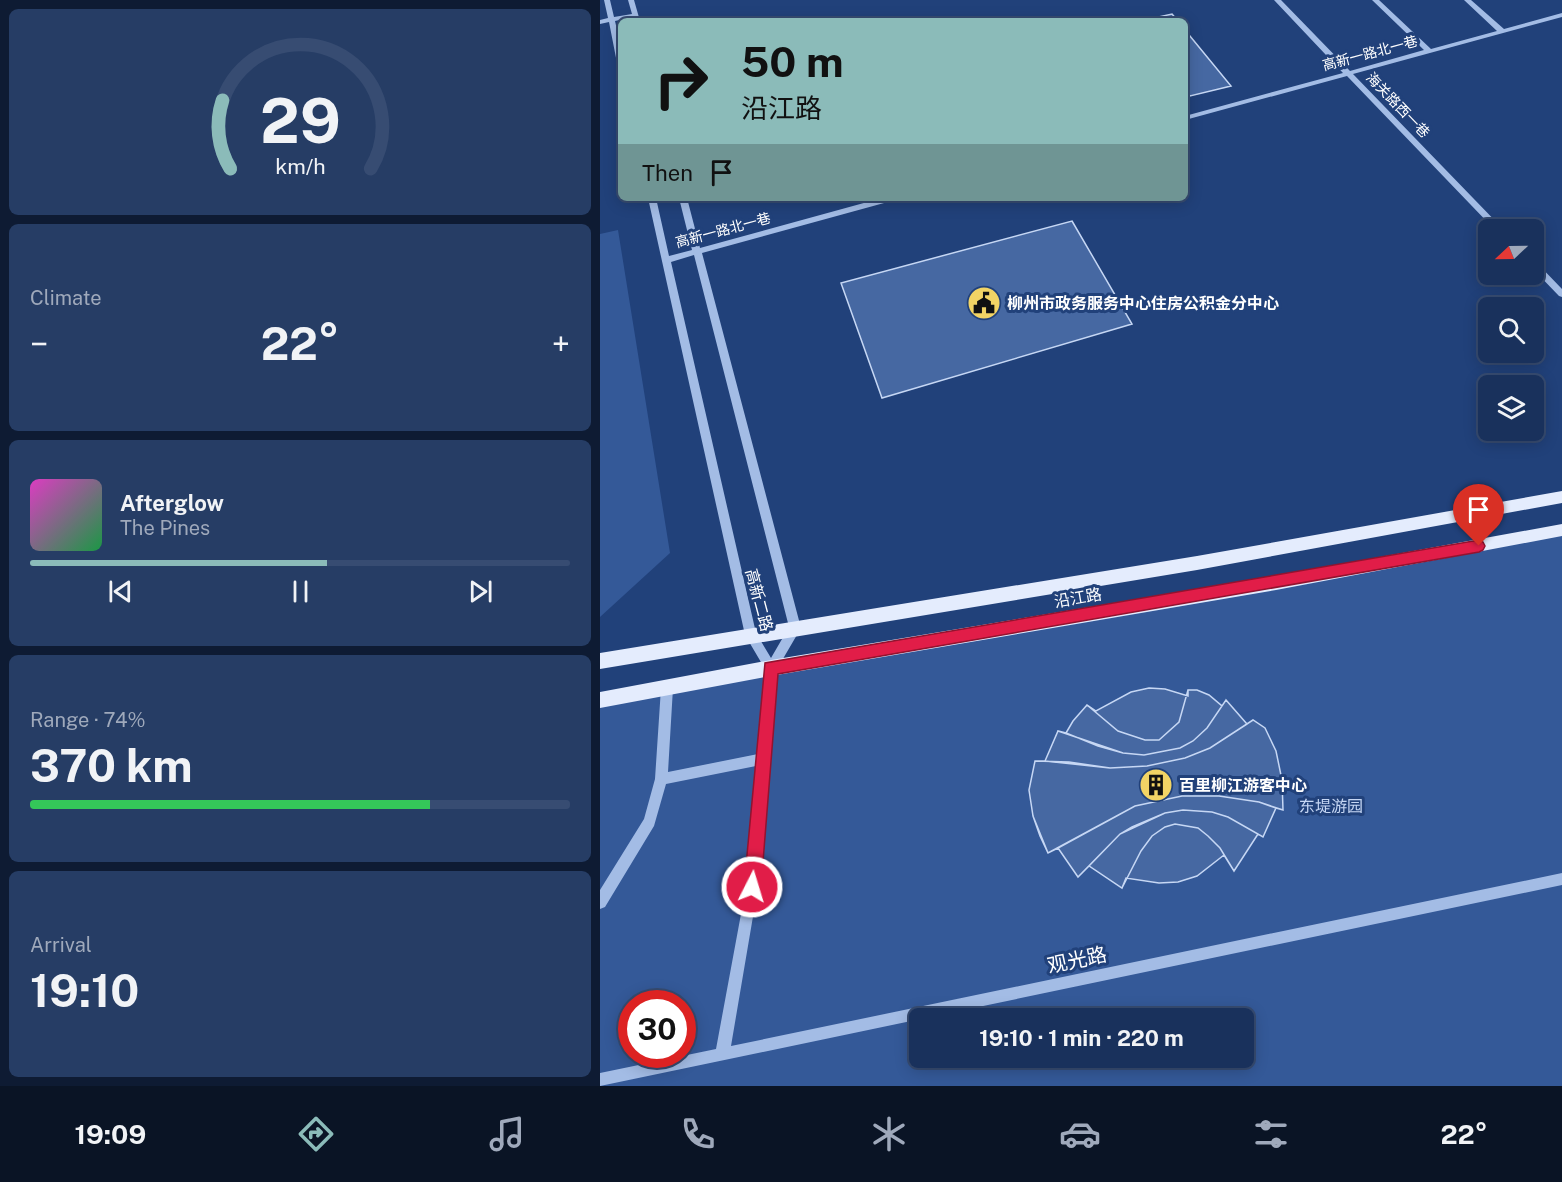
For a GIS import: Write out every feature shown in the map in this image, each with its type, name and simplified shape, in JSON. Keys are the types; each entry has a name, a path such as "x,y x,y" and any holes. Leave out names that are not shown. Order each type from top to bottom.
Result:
{"main road":[{"name":"沿江路","path":"600,661 1197,563 1562,497"},
{"name":"沿江路","path":"600,700 771,668 1276,583 1562,530"}],"street":[{"path":"607,0 618,50"},
{"path":"632,0 636,18"},
{"name":"海关路西一巷","path":"1277,0 1489,219"},
{"path":"1375,0 1429,51"},
{"path":"1467,0 1502,31"},
{"name":"高新一路北一巷","path":"1188,117 1562,15"},
{"path":"600,22 618,19"},
{"name":"高新二路","path":"652,201 751,636 771,668 795,628 684,201"},
{"name":"高新一路北一巷","path":"666,260 881,201"},
{"path":"1544,275 1562,294"},
{"path":"722,1054 752,887 771,668"},
{"path":"600,902 650,822 661,779 667,688"},
{"path":"661,779 764,759"},
{"name":"观光路","path":"600,1080 1562,879"}],"green space":[{"path":"618,230 670,553 600,617 600,234"},
{"name":"东堤游园","path":"1562,530 1562,1086 600,1086 600,700"}],"building":[{"path":"1172,14 1175,18 1154,18"},
{"path":"1188,34 1231,86 1190,96 1188,93"},
{"name":"柳州市政务服务中心住房公积金分中心","path":"1072,221 1132,324 882,398 841,283"},
{"name":"百里柳江游客中心","path":"1149,688 1165,689 1188,696 1188,690 1197,690 1209,695 1222,706 1226,700 1247,724 1253,720 1265,728 1276,751 1282,780 1283,810 1276,808 1263,837 1258,834 1234,871 1224,855 1197,876 1178,882 1159,883 1126,878 1122,888 1089,866 1078,877 1058,848 1048,853 1040,836 1033,816 1029,790 1035,761 1045,761 1058,731 1066,733 1087,705 1096,711 1131,692"},
{"path":"1188,690 1197,690 1209,695 1222,706 1207,728 1193,741 1180,748 1144,755 1123,753 1066,733 1087,705 1118,731 1145,740 1159,740 1179,722"},
{"path":"1226,700 1247,724 1210,748 1185,758 1147,766 1110,768 1045,761 1058,731 1123,753 1144,755 1180,748 1193,741 1207,728"},
{"path":"1253,720 1265,728 1276,751 1282,780 1283,810 1259,802 1219,796 1182,796 1135,806 1048,853 1033,816 1029,790 1035,761 1069,762 1110,768 1147,766 1185,758 1210,748"},
{"path":"1182,796 1219,796 1259,802 1276,808 1263,837 1228,817 1212,812 1183,810 1165,813 1120,834 1078,877 1058,848 1135,806"},
{"path":"1183,810 1212,812 1228,817 1258,834 1234,871 1220,848 1198,828 1175,824 1165,827 1152,836 1141,851 1122,888 1089,866 1120,834 1165,813"}],"place":[{"name":"柳州市政务服务中心住房公积金分中心","path":"984,303"},
{"name":"百里柳江游客中心","path":"1156,785"}],"route":[{"path":"752,887 771,668 1276,583 1479,546"}]}
